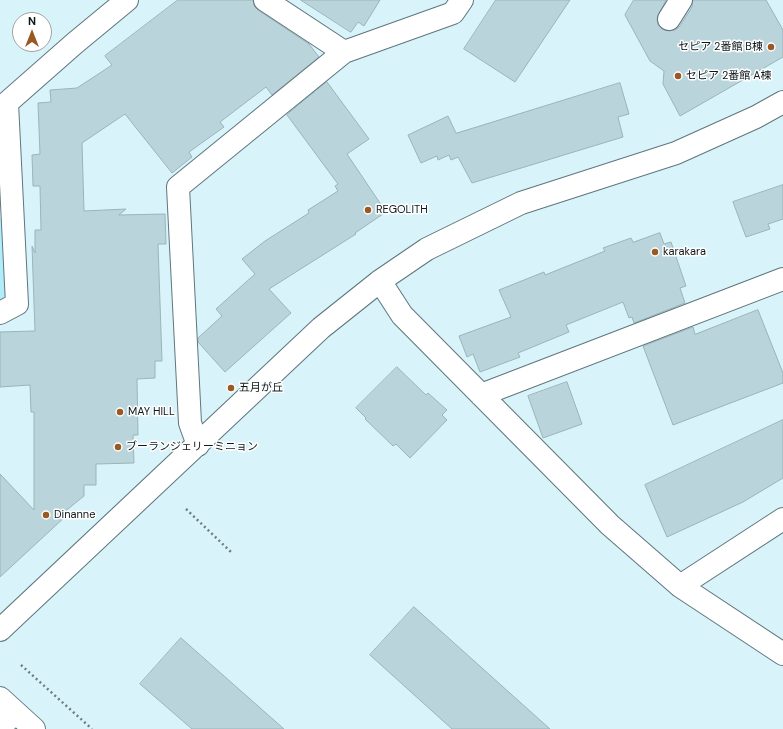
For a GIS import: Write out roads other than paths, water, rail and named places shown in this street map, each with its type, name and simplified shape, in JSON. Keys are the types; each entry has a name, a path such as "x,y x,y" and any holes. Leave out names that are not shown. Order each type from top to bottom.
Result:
{"street":[{"path":"0,313 17,304 4,106 75,43 127,0"},
{"path":"265,0 344,52"},
{"path":"198,445 190,422 178,187 344,52 454,13 462,0"},
{"path":"669,19 681,0"},
{"path":"3,622 198,445 321,328 380,281 427,249 521,204 676,153 756,117 783,102"},
{"path":"481,395 783,279"},
{"path":"380,281 402,315 610,525 680,586 783,654"},
{"path":"680,586 783,519"},
{"path":"5,713 34,729"}],"place":[{"name":"セピア 2番館 B棟","path":"771,47"},
{"name":"セピア 2番館 A棟","path":"678,76"},
{"name":"REGOLITH","path":"368,210"},
{"name":"karakara","path":"655,252"},
{"name":"五月が丘","path":"231,388"},
{"name":"MAY HILL","path":"120,412"},
{"name":"ブーランジェリーミニョン","path":"118,447"},
{"name":"Dinanne","path":"46,515"}]}
